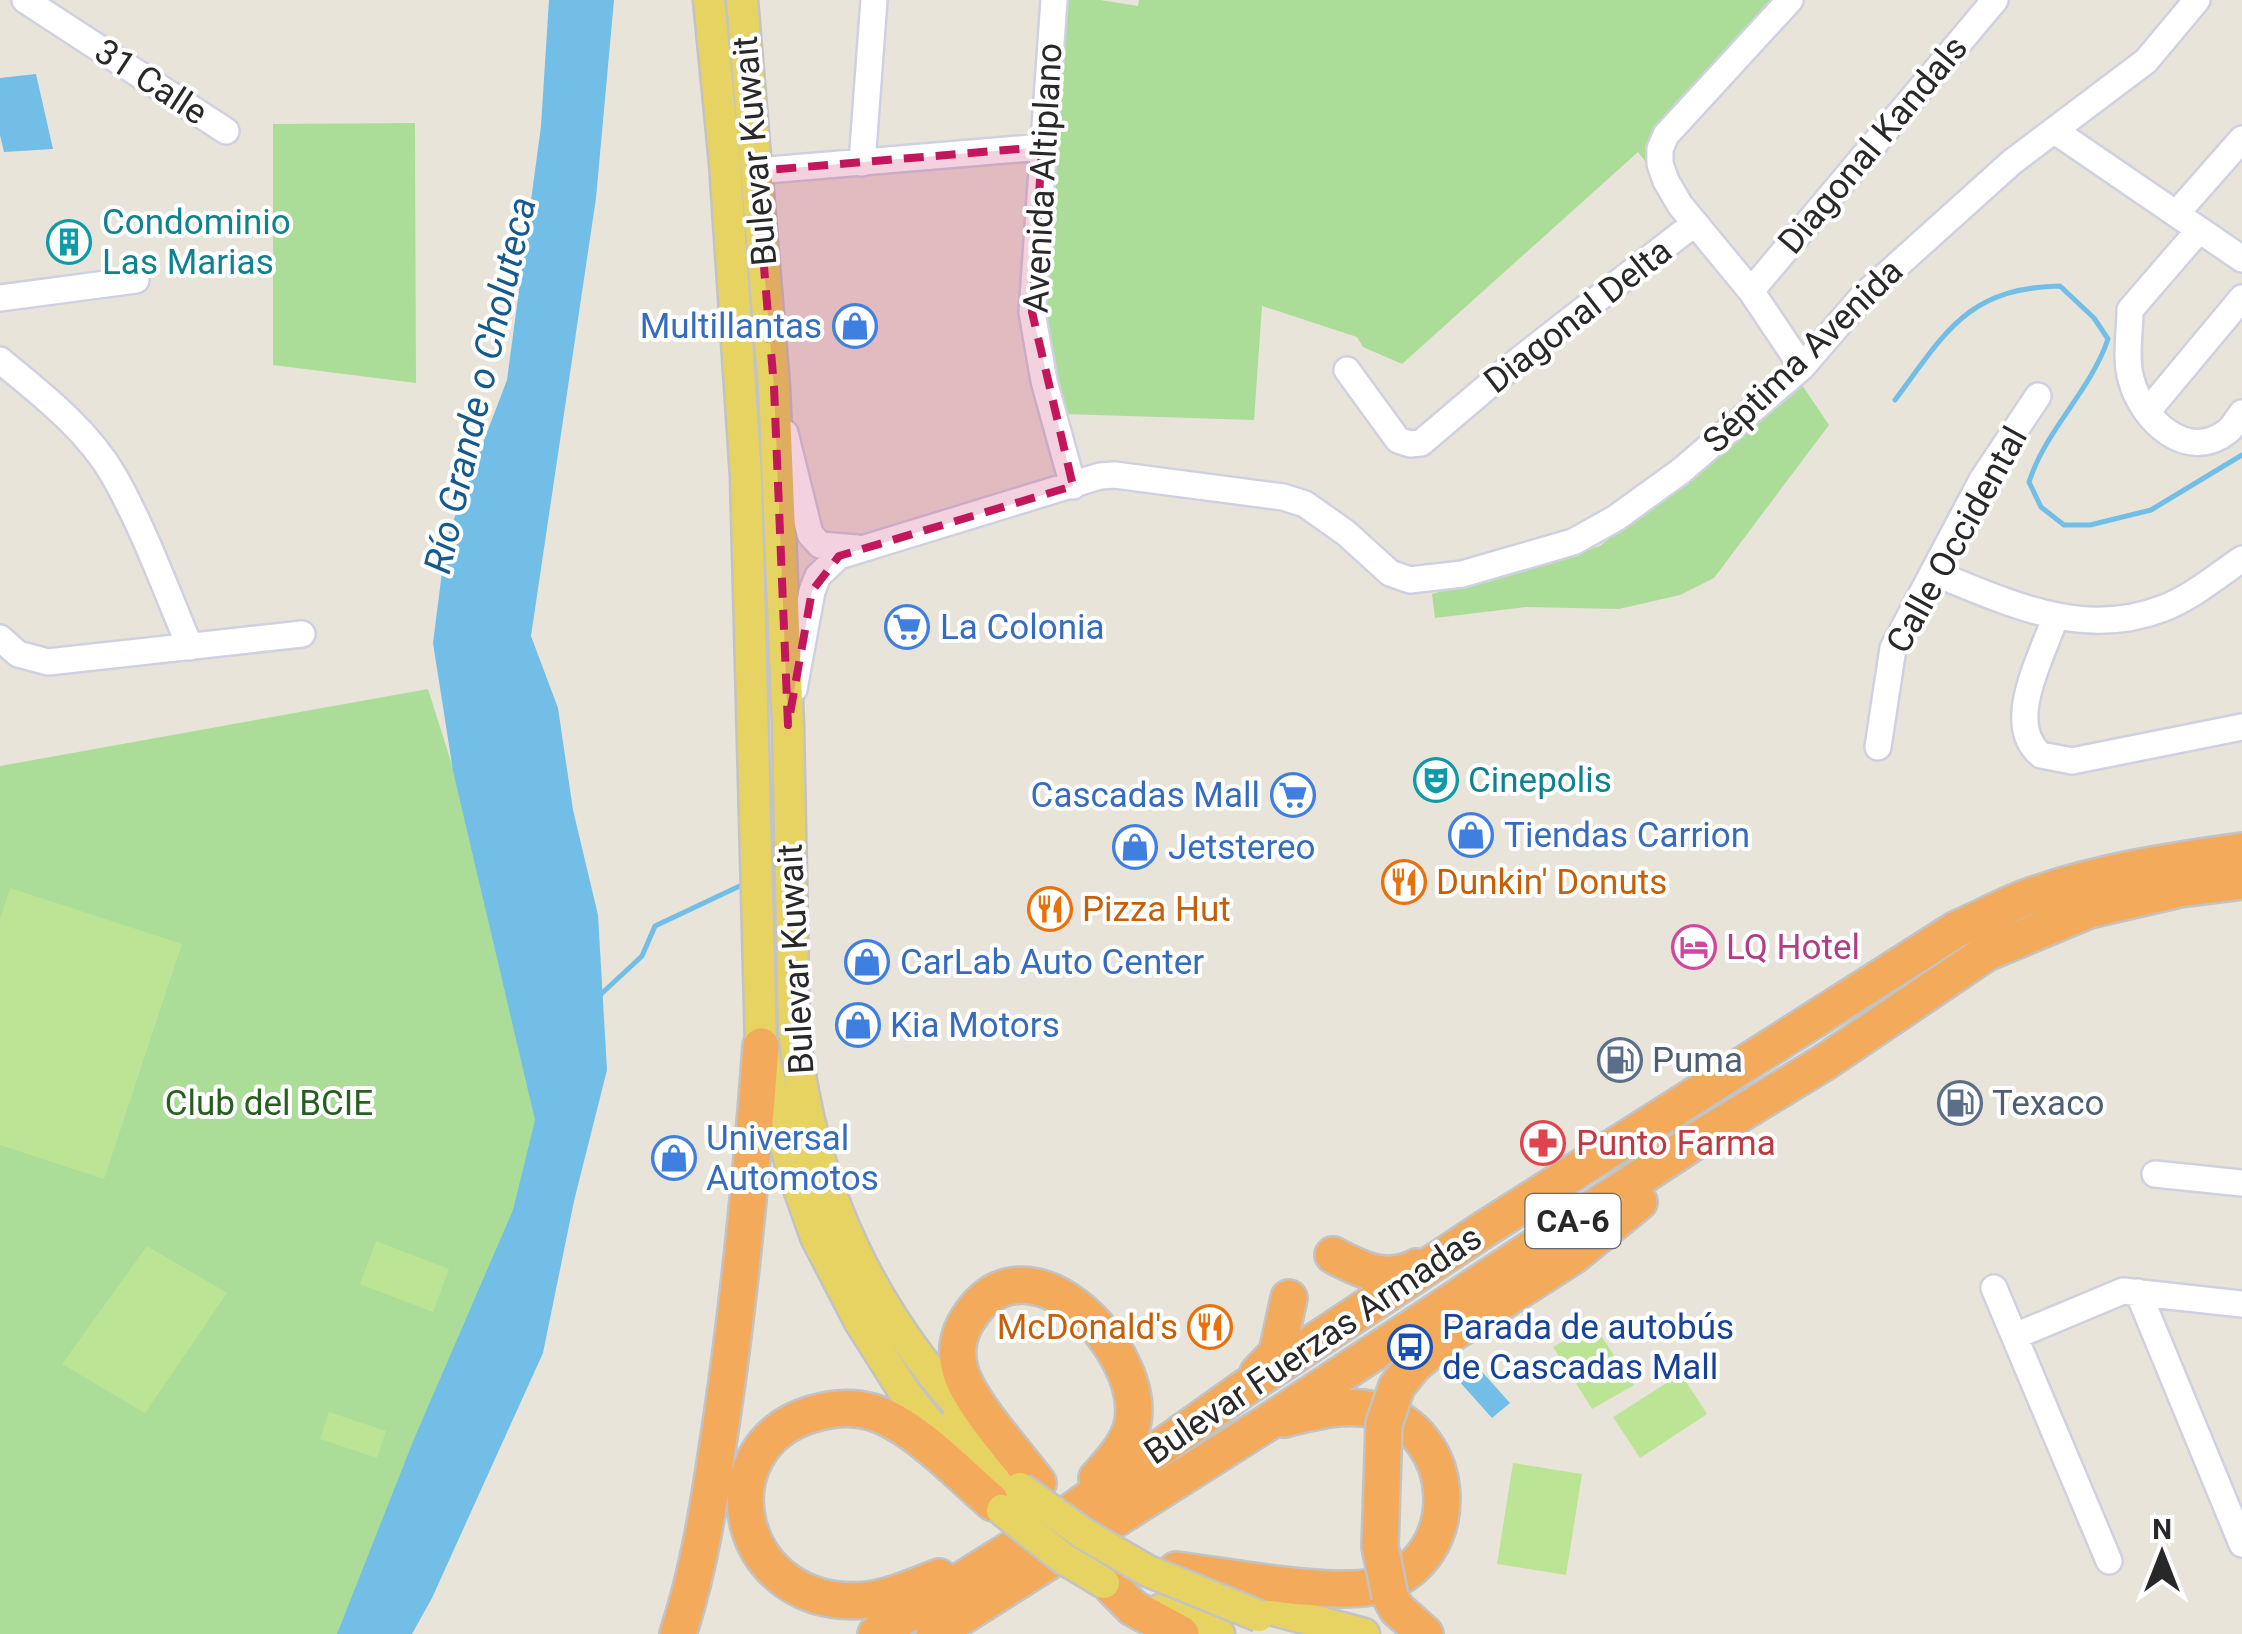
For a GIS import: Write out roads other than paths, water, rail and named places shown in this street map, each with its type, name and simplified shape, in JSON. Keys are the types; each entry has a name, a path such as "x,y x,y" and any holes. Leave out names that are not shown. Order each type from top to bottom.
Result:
{"highway":[{"name":"Bulevar Fuerzas Armadas","path":"934,1634 1010,1568 1028,1498 1243,1389 1483,1230 1957,930 2026,898 2086,878 2172,860 2242,852"},
{"name":"Bulevar Fuerzas Armadas","path":"876,1634 1010,1568 1264,1425 1697,1140 1825,1062 1934,985 2006,943 2089,910 2180,888 2242,880"},
{"path":"678,1634 709,1505 726,1391 748,1222 762,1046"},
{"path":"1418,1629 1390,1596 1381,1562 1384,1424 1402,1378 1430,1349 1573,1256 1664,1183 1697,1140"},
{"path":"1333,1255 1366,1271 1396,1276 1483,1230"},
{"path":"1012,1286 1044,1288 1073,1302 1112,1348 1132,1393 1128,1436 1028,1498 968,1389 960,1369 958,1348 969,1317 992,1294 1012,1286"},
{"path":"1243,1389 1277,1354 1289,1298"},
{"path":"1161,1563 1362,1589 1402,1575 1432,1545 1442,1515 1443,1484 1437,1463 1412,1429 1375,1410 1354,1407 1308,1413 1264,1425"},
{"path":"1010,1568 870,1600 822,1597 799,1590 774,1572 756,1548 746,1519 746,1488 756,1460 774,1435 799,1418 828,1408 872,1412 892,1420 1028,1498"},
{"path":"965,1634 1010,1568"},
{"path":"1108,1586 1133,1608 1201,1632"}],"main road":[{"name":"Bulevar Kuwait","path":"710,0 746,476 762,1046 792,1169 816,1237 860,1322 902,1390 1028,1498 1161,1563 1263,1607 1364,1634"},
{"name":"Bulevar Kuwait","path":"742,0 774,387 798,1075 829,1188 854,1256 905,1340 923,1384 972,1444 1028,1498 1064,1559 1108,1586"},
{"path":"1028,1498 1148,1570 1259,1616 1319,1634"}],"street":[{"name":"31 Calle","path":"25,0 226,132"},
{"path":"862,163 874,0"},
{"name":"Avenida Altiplano","path":"1054,0 1032,312 1044,380 1073,486"},
{"name":"Diagonal Delta","path":"1347,370 1398,440 1421,443 1514,364 1695,224 1666,180 1660,149 1666,136 1790,0"},
{"name":"Diagonal Kandals","path":"1751,291 1996,0"},
{"name":"Séptima Avenida","path":"1073,486 1115,475 1283,497 1306,504 1390,573 1410,580 1462,574 1573,542 1594,532 1681,471 1802,367 1863,296 2012,162 2146,62 2197,0"},
{"path":"2055,132 2242,260"},
{"path":"2176,214 2242,140"},
{"path":"756,171 1042,147"},
{"path":"1695,224 1751,291 1802,367"},
{"path":"2199,230 2130,310 2129,375 2140,405 2173,438 2202,443 2228,431 2242,413"},
{"path":"0,298 136,280"},
{"path":"2147,412 2242,298"},
{"path":"0,360 84,435 114,474 190,647"},
{"path":"774,387 810,534 820,545 856,548"},
{"name":"Calle Occidental","path":"1878,747 1889,661 1982,480 2038,396"},
{"path":"788,725 812,591 826,567 839,556 1073,486"},
{"path":"1934,573 2024,610 2055,618 2094,621 2140,616 2188,596 2242,559"},
{"path":"2055,618 2024,711 2025,737 2040,756 2072,760 2242,727"},
{"path":"0,638 18,654 48,662 302,634"},
{"path":"2155,1174 2242,1183"},
{"path":"1994,1288 2109,1561"},
{"path":"2014,1336 2124,1292 2242,1304"},
{"path":"2138,1292 2242,1544"}],"water":[{"path":"549,0 614,0 596,198 531,636 558,708 573,810 598,915 607,1070 574,1201 543,1353 432,1598 412,1634 337,1634 414,1439 513,1210 535,1120 453,771 433,643 446,540 507,380 541,126"},
{"path":"36,74 53,149 4,152 0,135 0,78"},
{"path":"1475,1364 1510,1403 1492,1418 1458,1380"}],"waterway":[{"path":"1895,400 1945,335 1980,305 2002,295 2060,286 2094,318 2108,339 2029,482 2041,507 2064,525 2090,525 2151,510 2242,455"},
{"path":"599,996 642,956 655,926 744,884"}],"place":[{"name":"Condominio Las Marias","path":"69,242"},
{"name":"Multillantas","path":"855,326"},
{"name":"La Colonia","path":"907,627"},
{"name":"Cinepolis","path":"1436,780"},
{"name":"Cascadas Mall","path":"1293,795"},
{"name":"Tiendas Carrion","path":"1471,835"},
{"name":"Jetstereo","path":"1135,847"},
{"name":"Dunkin' Donuts","path":"1404,882"},
{"name":"Pizza Hut","path":"1050,909"},
{"name":"LQ Hotel","path":"1694,947"},
{"name":"CarLab Auto Center","path":"867,962"},
{"name":"Kia Motors","path":"858,1025"},
{"name":"Puma","path":"1620,1060"},
{"name":"Texaco","path":"1960,1103"},
{"name":"Punto Farma","path":"1543,1143"},
{"name":"Universal Automotos","path":"674,1158"},
{"name":"McDonald's","path":"1210,1327"},
{"name":"Parada de autobús de Cascadas Mall","path":"1410,1347"}],"water label":[{"name":"Río Grande o Choluteca","path":"480,385"}],"park label":[{"name":"Club del BCIE","path":"269,1103"}]}
